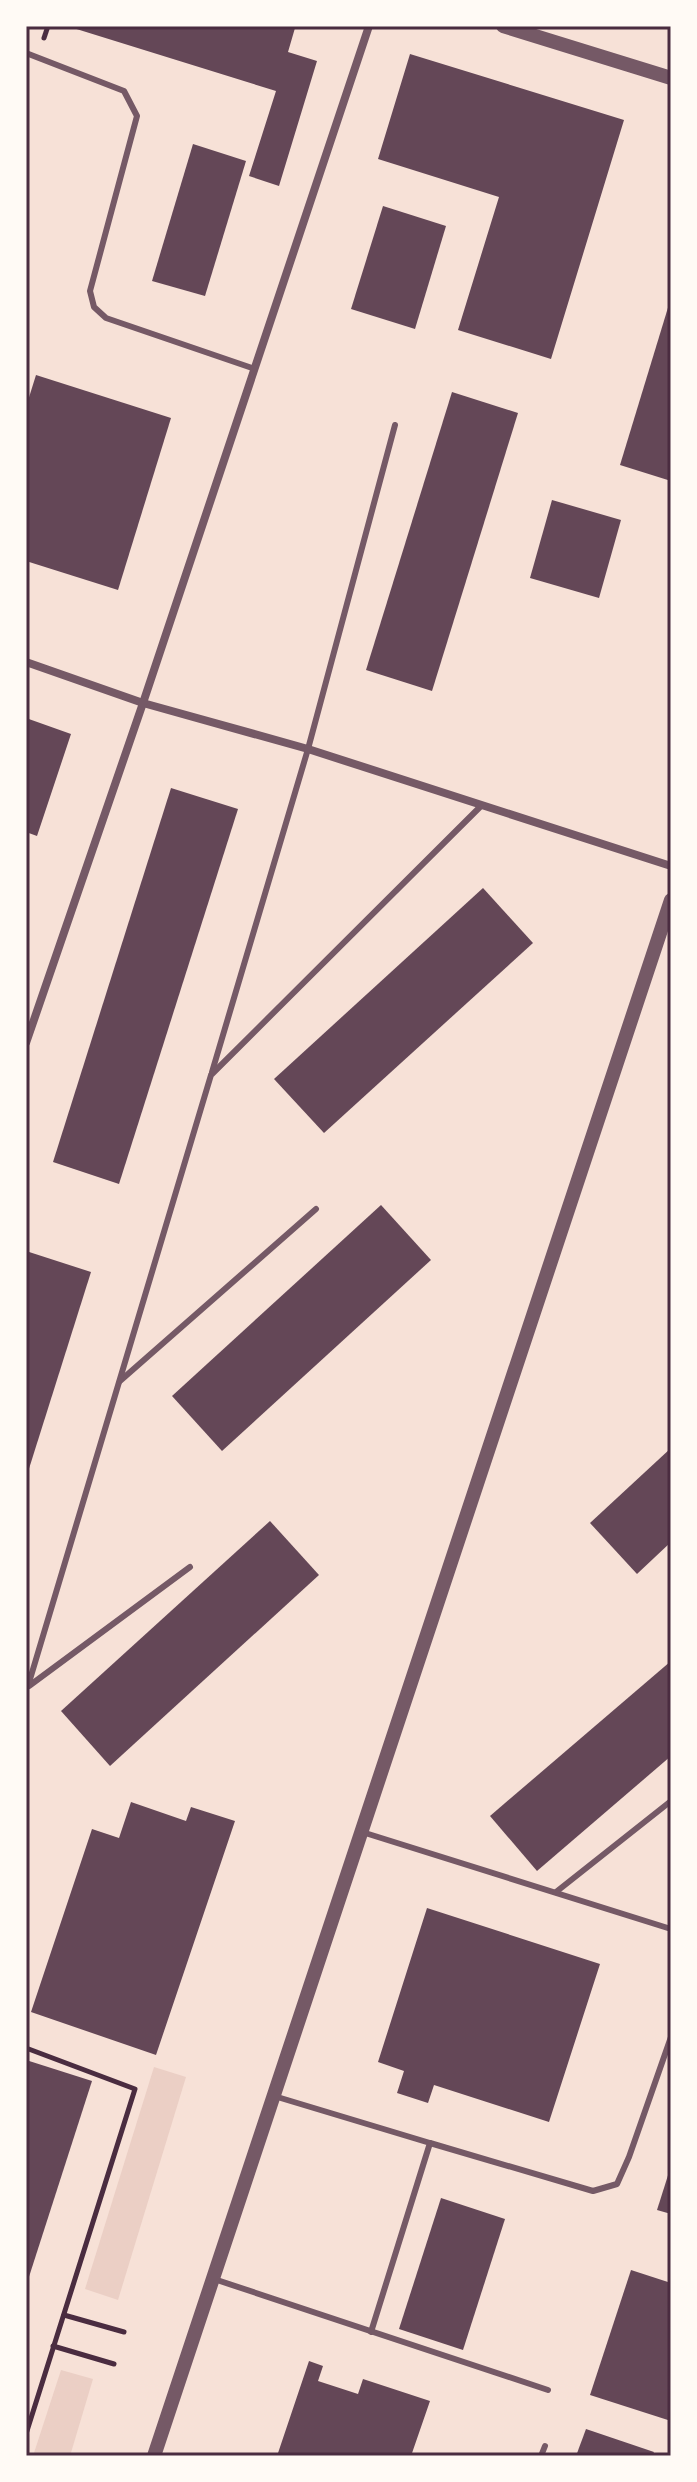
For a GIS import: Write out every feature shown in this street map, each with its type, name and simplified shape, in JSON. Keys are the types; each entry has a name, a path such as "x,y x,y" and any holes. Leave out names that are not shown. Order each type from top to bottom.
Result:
{"street":[{"path":"26,1043 369,26"},
{"path":"503,26 671,78"},
{"path":"26,662 143,703 308,749 671,866"},
{"path":"154,2456 671,900"}],"lane":[{"path":"26,53 124,91 137,116 90,291 94,307 106,318 255,369"},
{"path":"27,1686 308,749 395,425"},
{"path":"211,1075 481,806"},
{"path":"120,1381 316,1209"},
{"path":"27,1686 190,1567"},
{"path":"556,1892 671,1801"},
{"path":"362,1832 671,1929"},
{"path":"274,2096 593,2191 617,2184 671,2037"},
{"path":"371,2332 430,2143"},
{"path":"214,2279 548,2390"},
{"path":"541,2456 545,2446"}],"path":[{"path":"26,2048 135,2089 26,2434"},
{"path":"64,2315 124,2332"},
{"path":"53,2346 114,2364"}],"shaded area":[{"path":"154,2067 186,2077 118,2300 85,2289"},
{"path":"61,2370 93,2379 70,2456 33,2456"}],"building":[{"path":"70,27 295,28 288,52 317,61 279,186 249,176 276,91"},
{"path":"410,54 624,120 551,359 458,330 499,197 378,159"},
{"path":"193,144 246,161 205,296 152,281"},
{"path":"383,206 446,226 415,329 351,309"},
{"path":"671,301 671,481 620,465"},
{"path":"36,375 171,418 118,590 26,561 26,407"},
{"path":"452,392 518,413 432,691 366,670"},
{"path":"552,500 621,520 599,598 530,578"},
{"path":"26,718 71,734 37,836 26,832"},
{"path":"171,788 238,809 119,1184 53,1162"},
{"path":"483,888 533,943 324,1133 274,1079"},
{"path":"381,1205 431,1260 222,1451 172,1396"},
{"path":"26,1251 91,1272 27,1475 26,1475"},
{"path":"671,1448 671,1542 637,1574 590,1523"},
{"path":"270,1521 319,1575 110,1766 61,1711"},
{"path":"671,1661 671,1756 537,1871 490,1816"},
{"path":"131,1802 186,1821 191,1807 235,1821 156,2055 31,2012 92,1829 119,1838"},
{"path":"427,1908 600,1964 549,2122 434,2085 428,2103 397,2093 404,2071 378,2062"},
{"path":"26,2060 92,2081 27,2283 26,2282"},
{"path":"671,2169 671,2214 657,2210"},
{"path":"441,2198 505,2219 463,2350 399,2329"},
{"path":"631,2270 671,2283 671,2421 590,2395"},
{"path":"309,2361 323,2366 318,2381 358,2394 363,2379 430,2401 411,2456 277,2456"},
{"path":"586,2429 654,2452 652,2456 576,2456"}]}
